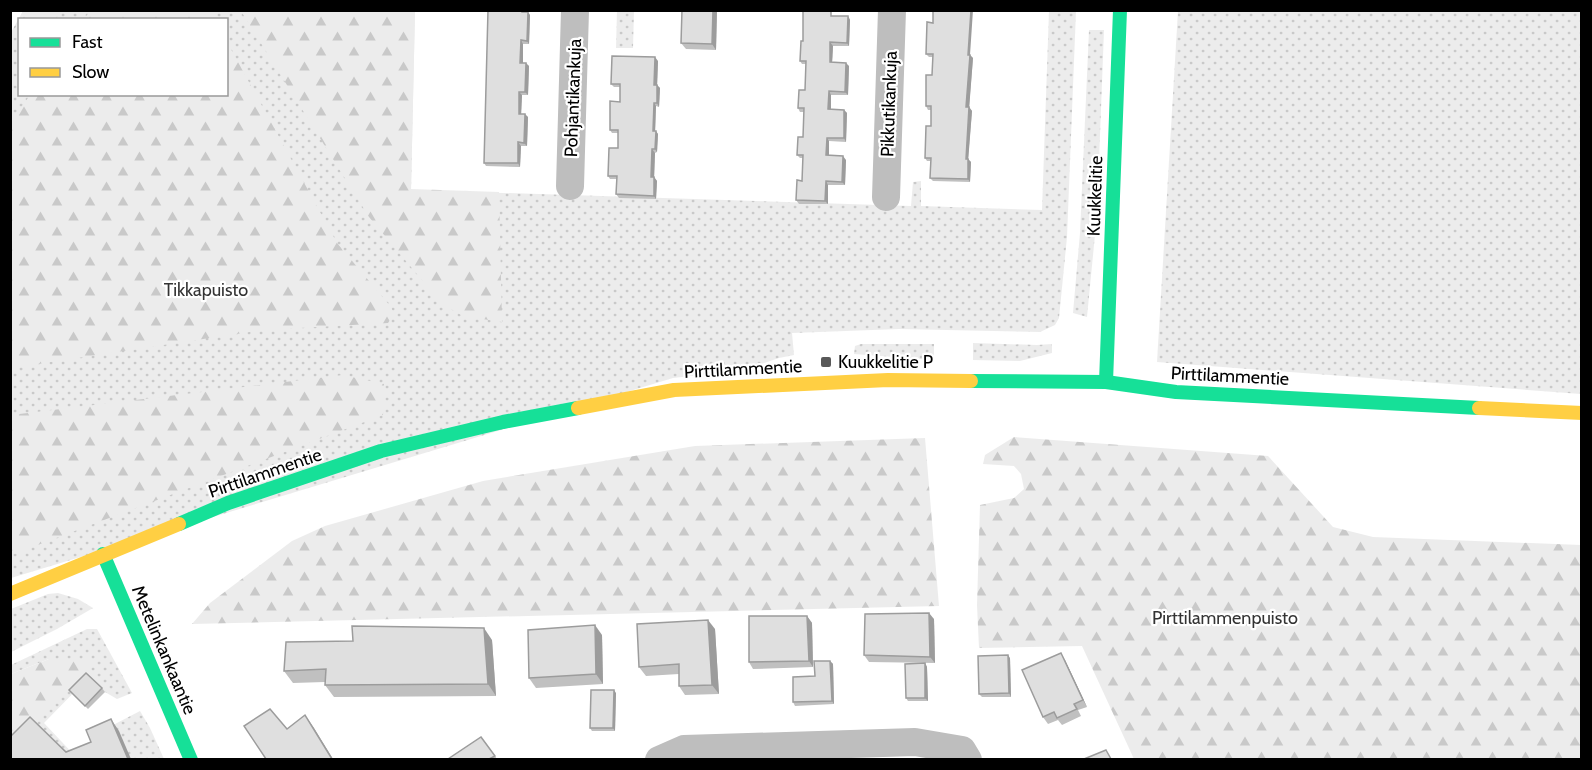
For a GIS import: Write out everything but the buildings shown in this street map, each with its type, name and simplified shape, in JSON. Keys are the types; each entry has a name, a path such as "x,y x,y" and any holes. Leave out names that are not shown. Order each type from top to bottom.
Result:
{"street":[{"name":"Pohjantikankuja","path":"570,186 575,10"},
{"name":"Pikkutikankuja","path":"886,196 892,10"},
{"name":"Kuukkelitie","path":"1106,382 1120,10"},
{"name":"Pirttilammentie","path":"10,594 228,503 381,452 502,422 674,390 888,380 1106,382 1176,392 1581,413"},
{"name":"Metelinkankaantie","path":"103,554 191,759"},
{"path":"659,759 684,749 915,742 962,750 968,759"}],"green space":[{"path":"23,10 62,11 57,18 19,18"},
{"name":"Tikkapuisto","path":"23,11 415,11 411,190 911,206 913,182 921,181 921,206 1042,210 1049,11 1076,11 1067,237 1059,318 1055,325 1040,332 899,329 792,333 794,355 744,370 673,378 11,578 10,34 18,20 18,96 228,96 228,18 19,18"},
{"path":"90,11 209,11 213,18 85,18"},
{"path":"241,11 415,11 411,189 499,192 502,322 463,316 442,304 369,217"},
{"path":"617,11 634,11 633,48 616,48"},
{"path":"1178,11 1581,11 1581,394 1157,362"},
{"path":"18,21 18,38 11,37"},
{"path":"1089,30 1104,30 1097,214 1087,317 1073,313 1080,233"},
{"path":"228,44 337,243 391,307 394,314 388,323 263,330 11,368 11,122 29,96 228,96"},
{"path":"973,343 1052,344 1052,353 1020,361 973,360"},
{"path":"861,344 934,344 934,360 854,354 855,346"},
{"path":"343,375 384,384 383,415 11,555 11,415"},
{"name":"Pirttilammenpuisto","path":"1014,437 1268,456 1333,527 1373,537 1581,545 1581,759 1134,759 1082,646 979,648 977,605 980,505 1014,498 1024,489 1021,474 1014,466 983,464 985,455"},
{"path":"925,438 939,606 192,624 210,603 292,541 325,526 483,481 695,446"},
{"path":"58,593 78,599 93,608 11,652 11,609 48,594"},
{"path":"87,629 97,629 132,693 117,699 105,692 89,677 44,723 78,759 11,750 49,659 11,674 11,665"},
{"path":"49,659 98,659 11,750 11,674"},
{"path":"140,711 164,759 131,759 92,736"}],"traffic: fast":[{"path":"1106,382 1120,10"},
{"path":"971,381 1106,382 1176,392 1479,408"},
{"path":"179,524 228,503 381,451 503,422 578,408"},
{"path":"103,554 191,760"}],"traffic: slow":[{"path":"578,408 674,390 888,380 971,381"},
{"path":"1479,408 1582,413"},
{"path":"10,594 179,524"}],"place":[{"name":"Kuukkelitie P","path":"826,362"}]}
